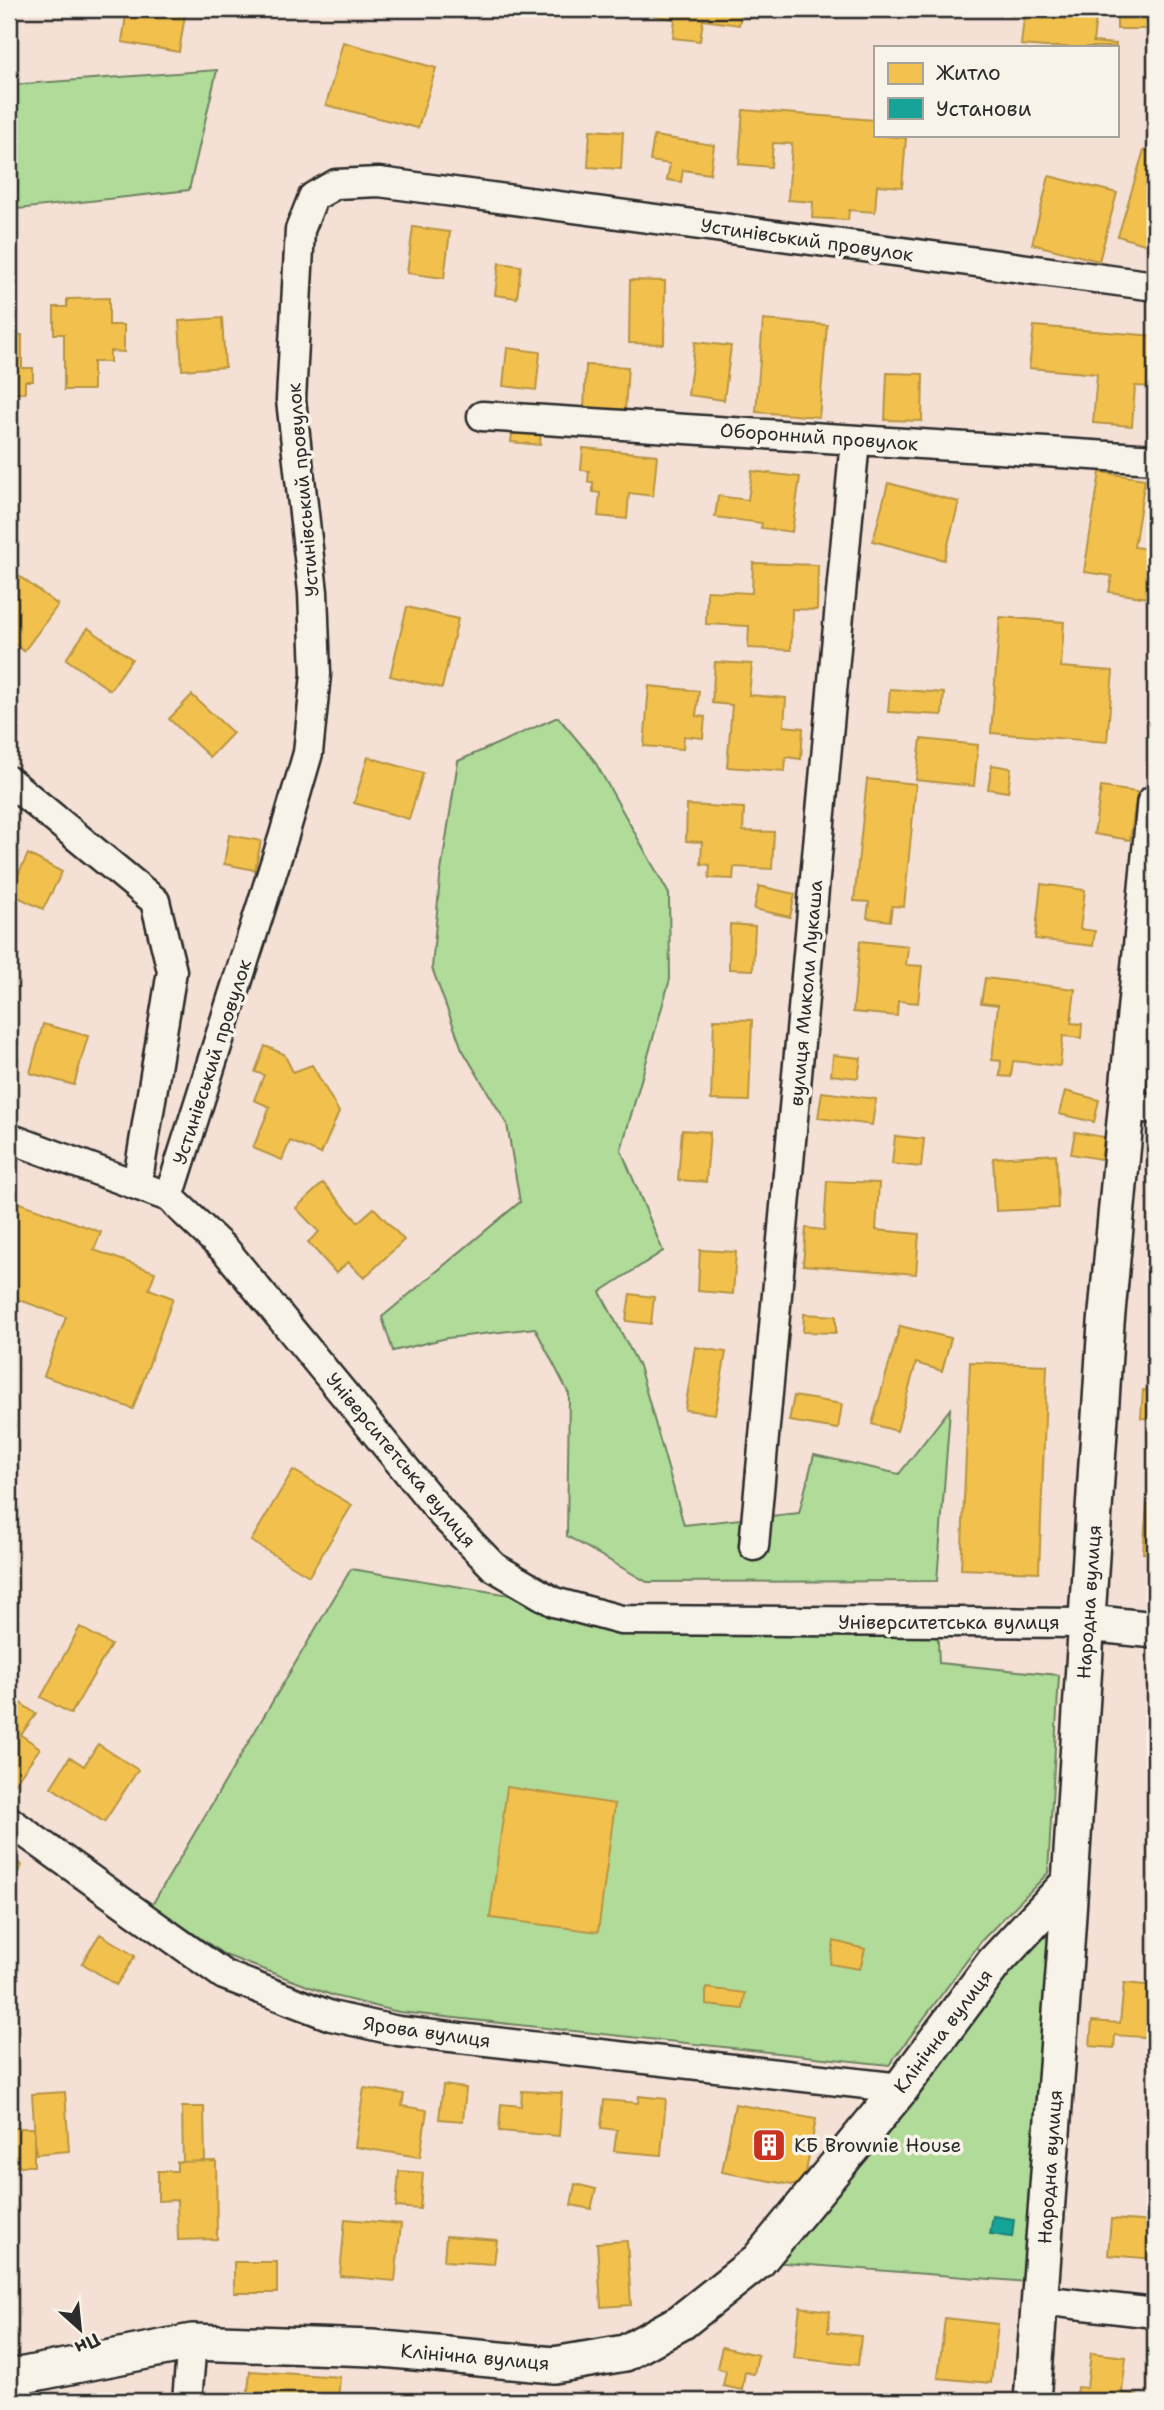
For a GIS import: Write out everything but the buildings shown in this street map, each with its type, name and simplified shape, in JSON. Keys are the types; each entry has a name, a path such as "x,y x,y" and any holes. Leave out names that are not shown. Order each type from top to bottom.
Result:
{"street":[{"name":"Устинівський провулок","path":"169,1197 280,848 307,753 316,674 313,592 291,400 300,230 313,197 336,184 379,182 1155,286"},
{"name":"Оборонний провулок","path":"482,416 1155,459"},
{"name":"вулиця Миколи Лукаша","path":"754,1546 855,440"},
{"name":"Устинівський провулок","path":"9,781 155,901 172,971 137,1185"},
{"name":"Народна вулиця","path":"1032,2401 1088,1623 1106,1323 1141,1108 1155,803"},
{"name":"Університетська вулиця","path":"9,1138 169,1197 227,1252 444,1516 494,1567 554,1602 621,1620 1088,1623 1155,1630"},
{"name":"Ярова вулиця","path":"9,1821 224,1975 331,2016 398,2031 901,2088"},
{"name":"Клінічна вулиця","path":"9,2378 192,2342 372,2347 554,2365 625,2353 681,2322 758,2261 901,2088 995,1963 1070,1882"},
{"path":"1040,2300 1155,2314"},
{"path":"187,2401 192,2342"}],"green space":[{"path":"217,70 189,190 9,210 9,85"},
{"path":"558,717 594,760 669,894 670,979 621,1150 663,1251 600,1292 639,1366 684,1525 799,1513 814,1455 899,1474 950,1409 937,1581 647,1582 567,1536 569,1394 535,1328 447,1338 393,1351 382,1317 520,1202 507,1124 462,1049 432,968 440,878 458,761"},
{"path":"351,1569 554,1602 621,1620 937,1622 939,1663 1059,1675 1048,1873 983,1939 889,2065 399,2012 334,1996 225,1955 152,1905"},
{"path":"1070,1882 1041,2283 758,2261"}],"place":[{"name":"КБ Brownie House","path":"769,2145"}]}
